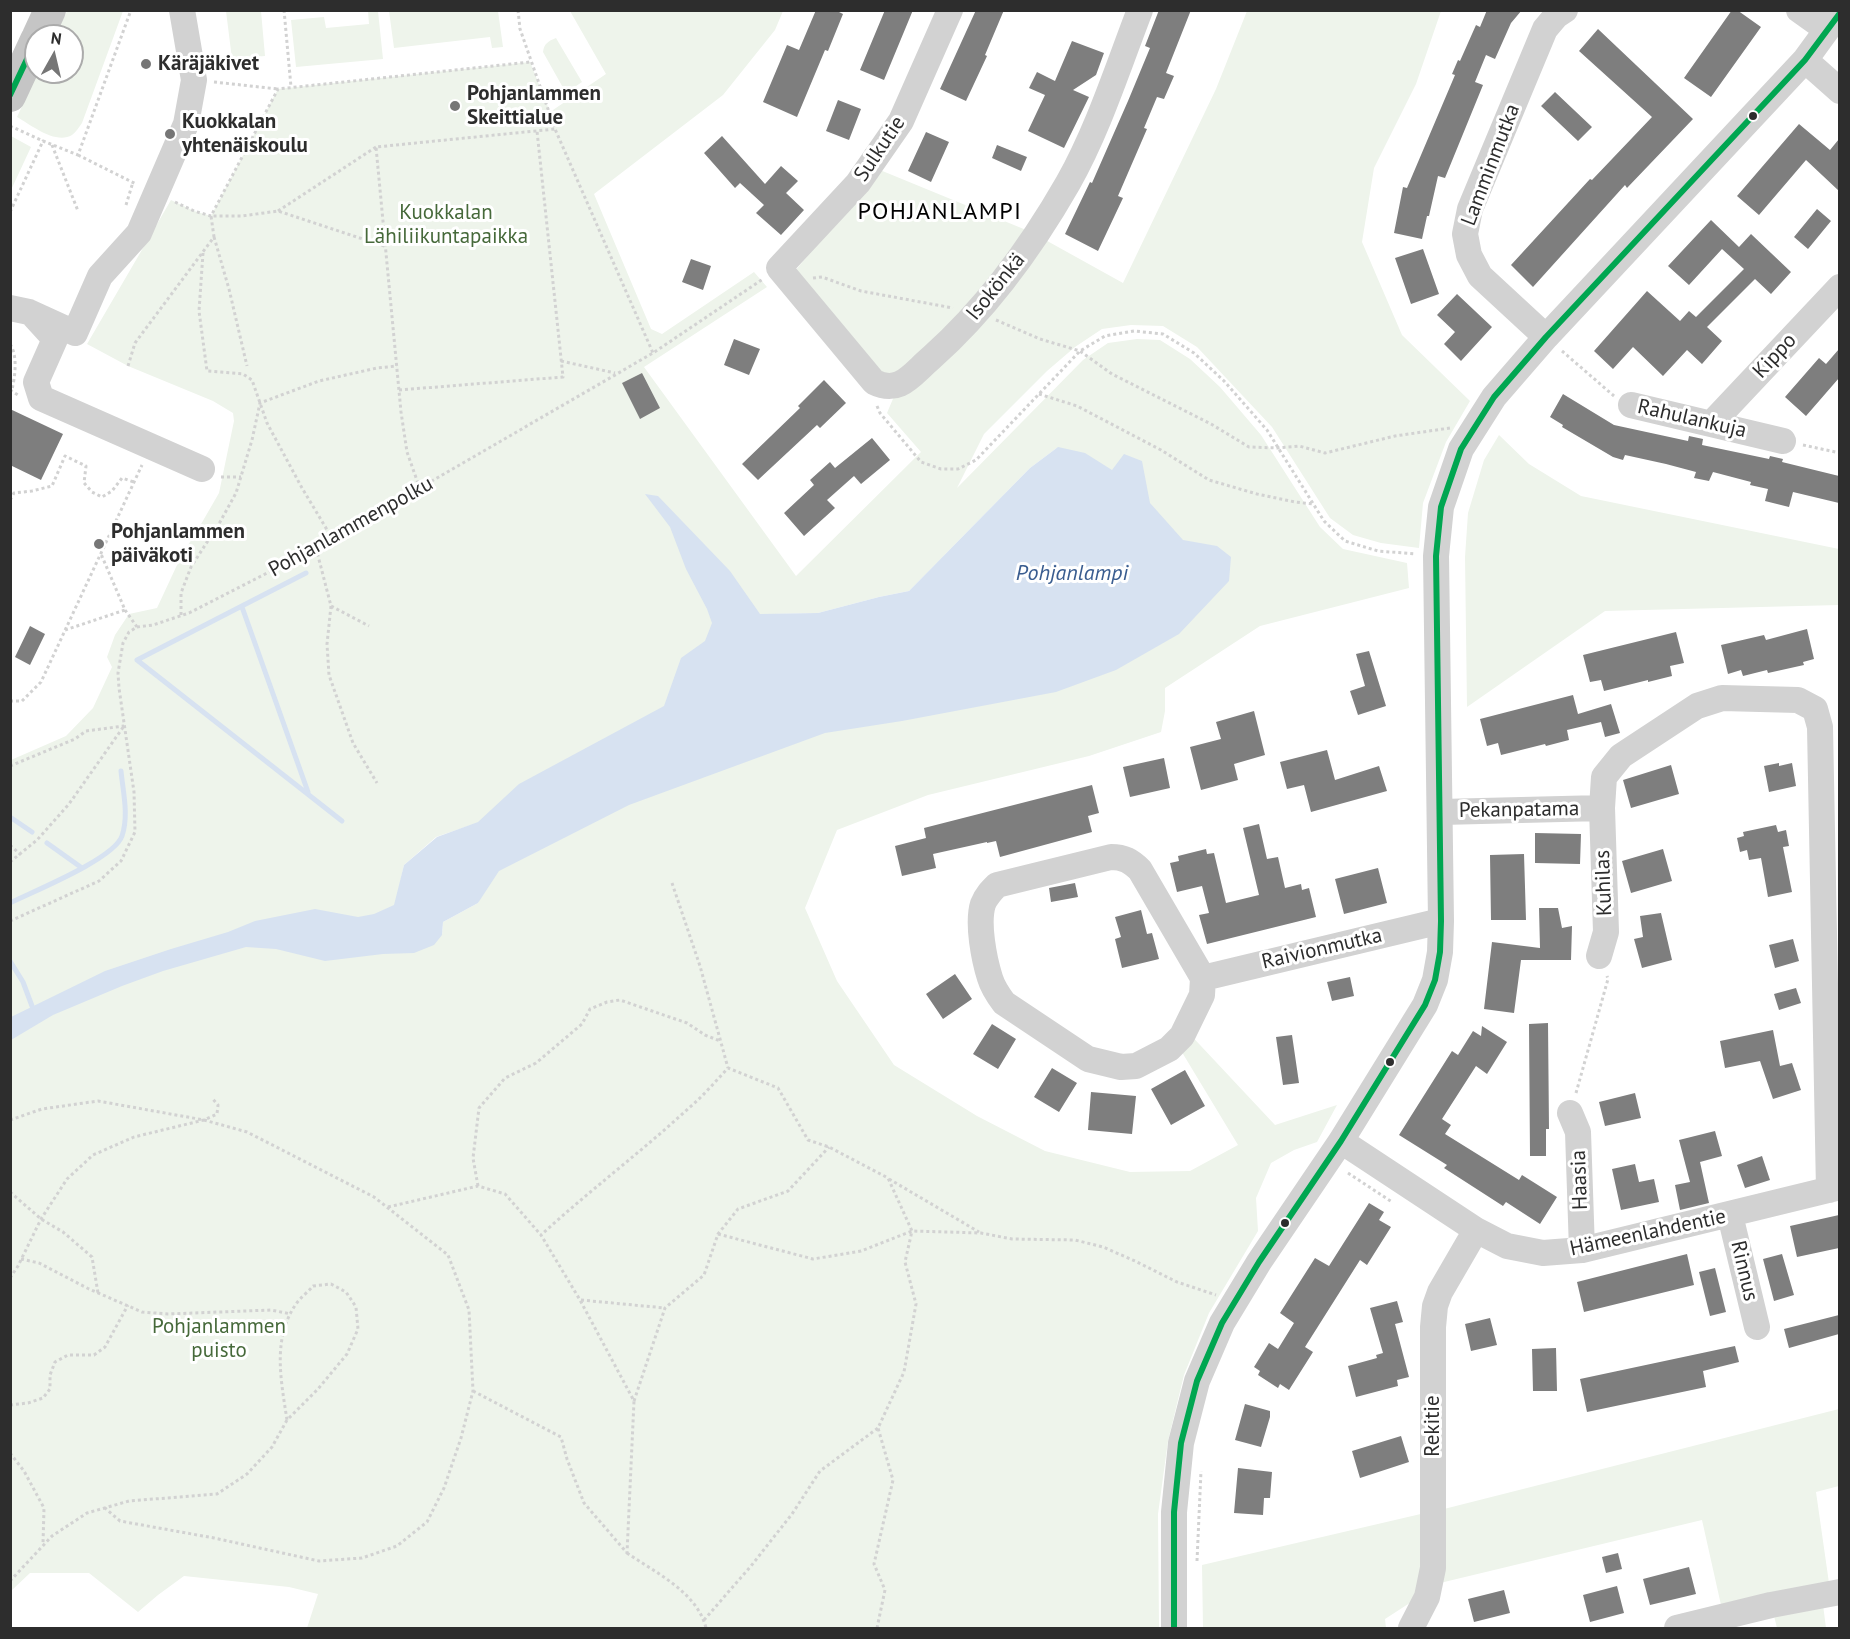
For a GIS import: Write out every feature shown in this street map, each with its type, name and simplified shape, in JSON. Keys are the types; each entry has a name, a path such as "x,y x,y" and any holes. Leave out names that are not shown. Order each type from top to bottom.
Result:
{"main road":[{"path":"44,24 50,10"},
{"path":"11,93 24,65"}],"street":[{"path":"20,310 75,333 100,276 139,233 157,194 167,139 186,124 194,80 182,10"},
{"name":"Sulkutie","path":"785,275 858,183 901,121 950,10"},
{"name":"Isokönkä","path":"884,387 898,386 956,336 1020,259 1068,182 1101,112 1140,10"},
{"name":"Lamminmutka","path":"1553,344 1480,276 1470,255 1465,234 1470,209 1545,29 1556,16 1565,10"},
{"path":"1174,1629 1174,1512 1181,1443 1197,1381 1222,1323 1235,1301 1350,1147 1425,1005 1437,971 1441,921 1441,812 1436,556 1441,507 1461,449 1494,397 1553,344 1805,60 1833,21 1799,10"},
{"path":"1805,60 1839,91"},
{"path":"785,275 874,382 884,387"},
{"name":"Kippo","path":"1711,424 1839,287"},
{"path":"20,310 55,339 36,382 41,398 202,469"},
{"name":"Rahulankuja","path":"1631,405 1783,441"},
{"name":"Pekanpatama","path":"1441,812 1602,808 1604,777 1621,756 1697,706 1722,698 1798,700 1815,709 1820,727 1834,1189"},
{"name":"Kuhilas","path":"1599,956 1606,932 1602,808"},
{"path":"1111,857 1122,857 1132,862 1140,870 1203,978 1202,996 1182,1036 1169,1049 1136,1066 1121,1067 1088,1059 1010,1008 995,991 990,979 981,932 980,916 983,903 997,885 1011,880 1111,857"},
{"name":"Raivionmutka","path":"1203,978 1441,921"},
{"name":"Haasia","path":"1570,1113 1578,1132 1582,1250"},
{"name":"Hämeenlahdentie","path":"1350,1147 1476,1230 1507,1246 1543,1253 1582,1250 1834,1189"},
{"name":"Rinnus","path":"1730,1215 1757,1327"},
{"name":"Rekitie","path":"1410,1629 1427,1597 1432,1568 1435,1306 1440,1292 1476,1230"},
{"path":"1677,1629 1771,1605 1839,1592"}],"path":[{"path":"78,155 131,10"},
{"path":"284,10 291,87"},
{"path":"518,10 520,29 530,62 555,129 653,353"},
{"path":"194,80 278,89 530,62"},
{"path":"247,366 230,289 214,237 211,216 278,89"},
{"path":"10,126 78,155 194,211 211,216 242,216 278,211 376,147 555,129"},
{"path":"399,390 563,377 537,131"},
{"path":"10,212 43,141"},
{"path":"52,145 78,211"},
{"path":"376,147 387,247 400,412 407,452 420,489"},
{"path":"278,211 387,247"},
{"path":"128,366 135,343 214,237"},
{"path":"203,252 199,311 207,371 243,374 252,380 267,423 332,538"},
{"path":"785,275 822,277 861,291 975,313 1008,324 1040,339 1080,351 1112,374 1211,424 1249,447 1299,446 1324,453 1395,436 1441,428 1475,426"},
{"name":"Pohjanlammenpolku","path":"137,627 153,625 181,615 316,548 785,275"},
{"path":"884,387 877,405 880,413 921,462 941,469 958,469 976,460 1080,351 1105,336 1134,331 1163,334 1194,353 1224,381 1267,430 1324,522 1345,541 1378,551 1436,556"},
{"path":"10,344 15,350 14,378 10,390"},
{"name":"Rahulankuja","path":"1553,344 1616,398 1631,405"},
{"path":"561,361 617,374"},
{"path":"260,403 320,381 377,368 397,366"},
{"path":"1039,394 1077,406 1161,450 1209,480 1257,494 1313,504"},
{"path":"181,615 181,593 191,567 236,493 252,440 260,403"},
{"path":"1783,441 1839,453"},
{"path":"10,500 14,493 52,486 65,456 86,466 84,483 92,492 102,497 112,491 122,478 134,482"},
{"path":"10,701 22,701 40,682 146,457"},
{"path":"316,548 331,606 327,644 329,675 353,743 377,783"},
{"path":"10,921 99,881 121,861 135,832 135,792 118,673 123,643 129,632 137,627 125,610 101,553"},
{"path":"331,606 369,627"},
{"path":"65,630 125,610"},
{"path":"10,766 75,739 86,731 124,726"},
{"path":"10,862 37,840 69,804 124,726"},
{"path":"10,845 21,855"},
{"path":"672,883 700,966 728,1068"},
{"path":"1570,1113 1608,979 1599,956"},
{"path":"478,1186 473,1158 479,1108 505,1078 536,1063 582,1024 590,1009 607,1002 620,1000 687,1023 705,1035 720,1041"},
{"path":"728,1068 778,1088 808,1140 829,1147 888,1178 981,1233"},
{"path":"541,1235 586,1194 647,1146 691,1107 728,1068"},
{"path":"10,1278 40,1219 67,1179 93,1155 134,1137 204,1120 217,1114 218,1104 212,1098"},
{"path":"10,1120 42,1109 98,1101 204,1120 247,1132 374,1197 448,1255 469,1310 474,1391 461,1438 444,1488 427,1522 397,1546 362,1558 319,1561 214,1538 120,1521 105,1508"},
{"path":"627,1553 634,1401 666,1308 704,1275 718,1234 738,1209 788,1191 829,1147"},
{"path":"1341,1180 1348,1173 1350,1147"},
{"path":"704,1620 772,1540 820,1471 878,1428 904,1372 916,1304 905,1262 912,1231 888,1178"},
{"path":"387,1207 478,1186 505,1194 541,1235 580,1300 634,1401"},
{"path":"10,1192 40,1219 63,1232 92,1257 98,1293"},
{"path":"718,1234 813,1259 861,1251 912,1231 981,1233 1012,1239 1075,1240 1103,1247 1177,1282 1235,1301"},
{"path":"21,1259 39,1263 142,1312 168,1314 271,1310 291,1314"},
{"path":"10,1581 52,1536 87,1514 129,1501 217,1494 248,1474 272,1447 287,1420 318,1389 347,1354 358,1329 356,1307 346,1292 331,1284 313,1286 297,1303 280,1345 279,1370 287,1420"},
{"path":"580,1300 666,1308"},
{"path":"10,1405 43,1398 50,1389 50,1375 56,1362 68,1355 94,1355 105,1347 128,1305"},
{"path":"474,1391 561,1437 584,1503 627,1553 689,1596 704,1620 706,1629"},
{"path":"877,1629 885,1590 874,1564 893,1480 878,1428"},
{"path":"10,1453 24,1471 44,1508 43,1546"},
{"path":"1197,1563 1201,1471"}],"green space":[{"path":"67,11 123,11 82,123 72,135 59,138 44,133 17,117 32,84 84,84 84,24 61,24"},
{"path":"226,11 261,11 265,56 232,59"},
{"path":"368,11 378,11 383,59 296,67 291,20 324,17 326,28 369,24"},
{"path":"389,11 498,11 503,47 492,48 490,37 394,48"},
{"path":"570,11 783,11 775,30 723,95 594,194 651,329 662,334 754,272 767,287 644,367 796,576 921,452 887,413 895,394 794,272 880,170 1031,232 1123,283 1216,89 1247,11 1441,11 1416,84 1374,168 1362,242 1402,335 1470,401 1446,442 1423,503 1419,548 1381,543 1353,535 1330,518 1272,427 1197,347 1163,326 1131,325 1102,329 1075,347 1047,371 984,434 957,488 1083,360 1108,343 1137,339 1160,340 1190,359 1220,387 1261,435 1320,527 1343,549 1407,563 1409,588 1260,626 1165,688 1165,711 1161,732 1089,756 928,795 837,830 805,908 837,981 894,1065 977,1116 1045,1151 1130,1172 1190,1171 1238,1145 1177,1044 1186,1030 1275,1125 1337,1105 1317,1142 1294,1150 1271,1163 1256,1198 1258,1231 1209,1313 1184,1375 1168,1441 1158,1514 1159,1628 307,1628 318,1594 289,1587 184,1576 138,1612 89,1573 30,1573 11,1591 11,760 66,736 93,708 112,667 107,657 115,635 129,614 157,608 184,550 219,493 234,421 233,413 213,401 128,366 87,344 171,200 211,216 278,89 530,62 550,112 606,74","holes":["1058,447 852,658 774,614 818,613 909,591 1030,468","509,812 478,903 443,922 442,935 395,905 404,865 436,837"]},
{"path":"556,38 582,82 566,93 543,52 547,43"},
{"path":"11,136 31,147 11,190"},
{"path":"1499,435 1529,464 1581,496 1839,549 1839,605 1605,611 1467,707 1465,557 1468,513 1484,460"},
{"path":"1839,1409 1839,1486 1816,1492 1830,1590 1723,1614 1702,1520 1440,1583 1444,1509"},
{"path":"1425,1513 1419,1597 1385,1619 1386,1628 1203,1628 1202,1565"},
{"path":"1822,1597 1826,1628 1777,1628 1772,1608"}],"water":[{"name":"Pohjanlampi","path":"1058,447 1085,453 1112,470 1124,454 1142,461 1150,503 1183,540 1217,546 1231,557 1229,581 1179,634 1116,670 1056,692 825,733 629,805 499,871 478,903 443,922 442,935 434,945 414,953 325,961 276,949 246,947 163,971 122,986 53,1015 11,1040 11,1017 105,971 228,932 255,921 315,909 358,917 374,914 394,905 404,865 437,837 478,822 519,784 664,706 681,658 705,641 712,623 686,569 670,527 645,494 658,496 730,571 760,614 818,613 909,591 1030,468"}],"building":[{"path":"816,10 835,10 843,14 797,117 763,102 787,45 799,50"},
{"path":"885,10 913,10 884,80 860,70"},
{"path":"976,10 1004,10 985,55 987,56 966,101 940,89"},
{"path":"1159,10 1191,10 1166,73 1174,76 1164,99 1157,97 1144,128 1147,129 1118,196 1123,198 1098,251 1065,234 1090,182 1092,183 1128,101 1150,48 1145,46"},
{"path":"1487,10 1522,10 1511,23 1495,59 1486,55 1475,82 1483,85 1445,178 1438,176 1422,239 1394,233 1403,187 1407,188 1455,75 1452,74 1458,60 1460,61 1476,25 1480,27"},
{"path":"1732,10 1737,10 1761,27 1711,97 1684,78"},
{"path":"1598,29 1693,119 1627,188 1625,185 1533,287 1511,265 1590,179 1592,180 1652,117 1579,51"},
{"path":"1072,41 1104,53 1096,75 1073,90 1089,97 1064,148 1028,131 1045,95 1029,88 1037,72 1055,81"},
{"path":"1555,92 1592,127 1578,141 1541,106"},
{"path":"838,100 861,109 849,140 826,131"},
{"path":"1799,124 1830,150 1839,139 1839,191 1806,160 1759,215 1737,196"},
{"path":"926,132 949,142 931,182 908,171"},
{"path":"722,136 765,184 781,166 798,181 786,193 804,210 781,235 756,213 764,205 740,183 735,188 704,153"},
{"path":"997,145 1027,157 1021,171 992,158"},
{"path":"1817,209 1831,221 1808,249 1794,237"},
{"path":"1711,220 1739,247 1751,234 1791,272 1771,294 1755,279 1707,327 1722,341 1702,364 1687,350 1663,376 1633,347 1613,369 1594,351 1647,291 1680,321 1689,311 1696,317 1744,269 1722,249 1689,285 1668,266"},
{"path":"1423,249 1439,294 1411,304 1395,258"},
{"path":"691,259 711,266 703,290 682,282"},
{"path":"1457,294 1492,327 1461,361 1444,344 1455,332 1437,315"},
{"path":"734,339 760,349 749,375 724,365"},
{"path":"1839,349 1839,378 1806,416 1785,397 1819,358 1826,364"},
{"path":"642,373 660,408 640,419 622,383"},
{"path":"824,380 846,403 820,428 817,425 758,480 742,464 800,408 798,406"},
{"path":"1563,394 1614,425 1688,441 1689,436 1703,439 1702,445 1769,459 1770,456 1783,459 1782,462 1839,476 1839,503 1793,492 1789,507 1765,501 1768,489 1750,485 1751,482 1713,472 1709,481 1694,478 1696,472 1666,464 1625,455 1623,460 1613,457 1562,427 1563,425 1550,417"},
{"path":"10,409 63,434 41,480 10,465"},
{"path":"872,438 890,460 861,484 854,476 827,500 835,508 804,536 784,513 814,485 810,480 830,462 835,468"},
{"path":"30,626 45,634 30,665 15,657"},
{"path":"1807,629 1814,659 1803,662 1804,665 1743,676 1741,670 1728,674 1721,645 1764,635 1766,640"},
{"path":"1676,632 1684,663 1670,666 1672,676 1604,691 1601,680 1590,682 1583,655"},
{"path":"1369,651 1386,706 1358,715 1350,691 1365,686 1356,654"},
{"path":"1573,695 1578,714 1611,704 1620,733 1605,737 1601,722 1567,730 1569,740 1546,746 1545,744 1501,755 1498,743 1487,746 1480,719"},
{"path":"1254,711 1265,755 1234,764 1238,780 1201,790 1190,747 1221,739 1216,722"},
{"path":"1327,750 1335,780 1379,766 1387,791 1311,812 1304,785 1287,789 1280,762"},
{"path":"1164,758 1170,788 1130,797 1123,767"},
{"path":"1779,763 1779,766 1792,763 1796,786 1769,792 1764,766"},
{"path":"1671,765 1679,794 1631,808 1623,780"},
{"path":"1092,785 1099,813 1088,816 1092,832 1000,857 996,841 933,854 936,868 902,876 895,846 926,838 924,828"},
{"path":"1259,824 1267,859 1278,857 1285,888 1301,884 1302,890 1309,888 1316,917 1207,944 1199,915 1209,913 1202,886 1177,892 1170,863 1179,861 1178,856 1206,849 1207,854 1214,853 1226,903 1259,895 1243,828"},
{"path":"1776,825 1778,832 1786,830 1789,846 1783,847 1792,892 1768,897 1761,858 1749,860 1747,850 1740,852 1737,838 1744,836 1743,832"},
{"path":"1535,833 1581,834 1580,864 1535,863"},
{"path":"1663,849 1672,881 1631,893 1622,861"},
{"path":"1524,854 1526,920 1491,920 1490,855"},
{"path":"1378,868 1387,903 1344,914 1335,879"},
{"path":"1075,883 1078,897 1051,902 1049,888"},
{"path":"1539,908 1558,908 1562,928 1572,926 1571,960 1521,960 1514,1013 1484,1009 1492,942 1540,948"},
{"path":"1141,910 1147,934 1152,933 1159,959 1122,968 1115,939 1121,937 1115,917"},
{"path":"1661,913 1672,960 1642,968 1634,939 1643,937 1640,916"},
{"path":"1793,939 1799,961 1775,968 1769,945"},
{"path":"955,974 972,999 943,1019 926,994"},
{"path":"1350,977 1354,996 1332,1001 1327,982"},
{"path":"1796,988 1801,1003 1779,1010 1774,994"},
{"path":"1548,1023 1549,1129 1546,1129 1546,1156 1530,1156 1529,1024"},
{"path":"992,1024 1016,1039 998,1069 973,1054"},
{"path":"1482,1026 1507,1042 1487,1074 1476,1066 1442,1119 1451,1125 1445,1134 1519,1180 1522,1175 1557,1197 1540,1224 1506,1202 1503,1206 1444,1168 1447,1165 1399,1135 1452,1051 1458,1055 1473,1031 1481,1036"},
{"path":"1773,1030 1780,1066 1792,1063 1801,1090 1773,1099 1760,1061 1725,1068 1720,1041"},
{"path":"1292,1035 1299,1083 1283,1085 1276,1037"},
{"path":"1052,1068 1077,1083 1059,1112 1034,1097"},
{"path":"1185,1070 1205,1106 1171,1125 1151,1089"},
{"path":"1091,1092 1136,1096 1132,1134 1088,1130"},
{"path":"1635,1093 1641,1118 1605,1126 1599,1102"},
{"path":"1715,1131 1722,1156 1700,1162 1709,1203 1680,1210 1675,1185 1690,1182 1679,1140"},
{"path":"1762,1156 1770,1180 1745,1188 1737,1165"},
{"path":"1635,1164 1639,1182 1654,1179 1659,1202 1621,1210 1612,1169"},
{"path":"1369,1203 1384,1212 1379,1220 1391,1227 1367,1265 1360,1260 1305,1347 1313,1352 1289,1390 1280,1384 1278,1388 1258,1375 1260,1371 1254,1367 1269,1343 1278,1349 1294,1323 1280,1313 1315,1258 1329,1266"},
{"path":"1839,1215 1839,1248 1797,1257 1790,1226"},
{"path":"1687,1254 1694,1285 1584,1312 1577,1282"},
{"path":"1782,1254 1794,1295 1774,1301 1763,1259"},
{"path":"1715,1268 1726,1312 1710,1316 1699,1272"},
{"path":"1397,1301 1403,1322 1395,1324 1409,1377 1397,1380 1398,1386 1356,1397 1348,1366 1377,1358 1376,1355 1383,1353 1370,1308"},
{"path":"1839,1315 1839,1334 1789,1348 1784,1329"},
{"path":"1490,1318 1497,1345 1471,1351 1465,1324"},
{"path":"1735,1346 1739,1362 1703,1371 1706,1387 1587,1412 1580,1379"},
{"path":"1556,1348 1557,1391 1533,1391 1532,1349"},
{"path":"1245,1404 1270,1411 1261,1447 1235,1440"},
{"path":"1401,1436 1409,1462 1360,1478 1352,1451"},
{"path":"1238,1468 1272,1472 1270,1498 1264,1498 1263,1515 1234,1513"},
{"path":"1618,1553 1622,1569 1606,1573 1602,1557"},
{"path":"1689,1567 1696,1594 1650,1605 1643,1579"},
{"path":"1617,1586 1624,1613 1590,1622 1583,1595"},
{"path":"1504,1590 1510,1613 1474,1622 1468,1599"}],"waterway":[{"path":"306,573 137,660 342,821"},
{"path":"242,607 308,792"},
{"path":"10,903 89,864 116,845 122,836 125,820 121,771"},
{"path":"10,817 32,832"},
{"path":"47,843 82,868"},
{"path":"10,961 23,982 32,1006"}],"transit line":[{"path":"1174,1628 1174,1512 1181,1443 1197,1381 1222,1323 1259,1262 1341,1141 1425,1005 1435,980 1440,952 1441,921 1436,556 1441,507 1461,449 1494,397 1546,337 1805,60 1840,13"},
{"path":"10,95 24,65"}],"place":[{"name":"Käräjäkivet","path":"146,64"},
{"name":"Pohjanlammen Skeittialue","path":"455,106"},
{"name":"Kuokkalan yhtenäiskoulu","path":"170,134"},
{"name":"Pohjanlammen päiväkoti","path":"99,544"}],"district":[{"name":"POHJANLAMPI","path":"940,212"}],"park label":[{"name":"Kuokkalan Lähiliikuntapaikka","path":"446,225"},
{"name":"Pohjanlammen puisto","path":"219,1339"}]}
